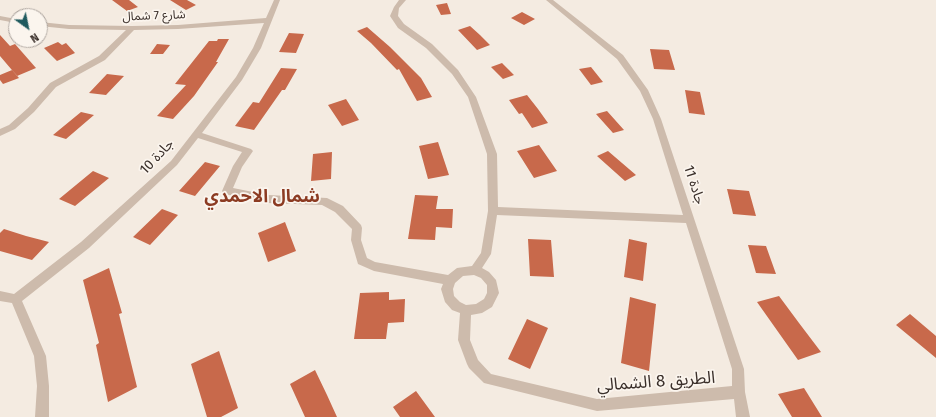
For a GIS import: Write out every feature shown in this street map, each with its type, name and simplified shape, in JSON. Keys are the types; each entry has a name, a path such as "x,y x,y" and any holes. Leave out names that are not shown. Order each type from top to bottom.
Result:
{"street":[{"name":"جادة 10","path":"16,299 85,245 174,163 239,78 256,48 277,0"},
{"path":"404,0 396,8 394,16 401,26 430,46 455,72 472,97 492,154 493,210 486,254 475,270"},
{"name":"جادة 11","path":"549,0 620,57 644,90 657,119 738,369 739,392 743,417"},
{"name":"شارع 7 شمال","path":"48,25 69,27 178,27 269,20"},
{"path":"0,133 12,127 31,110 53,85 102,58 132,28"},
{"path":"196,134 248,151 238,166 227,191 268,199 324,201 339,209 357,228 356,240 362,261 374,266 450,280"},
{"path":"493,210 690,219"},
{"path":"475,270 485,275 492,283 493,294 488,303 478,309 466,310 456,306 449,298 447,289 450,280 461,271 475,270"},
{"path":"0,296 16,299 40,356 43,386 42,417"},
{"name":"الطريق 8 الشمالي","path":"466,310 464,340 473,364 488,379 596,405 739,392"}],"building":[{"path":"112,0 129,0 138,7 127,11"},
{"path":"170,0 187,0 196,5 186,10"},
{"path":"447,3 451,14 441,15 436,5"},
{"path":"522,12 535,19 524,25 511,18"},
{"path":"470,26 490,45 477,50 458,30"},
{"path":"367,27 390,47 421,78 432,97 417,101 399,69 397,70 357,31"},
{"path":"289,33 304,34 296,53 279,52"},
{"path":"0,35 8,44 8,48 18,48 36,68 17,76 0,56"},
{"path":"218,39 229,39 216,62 218,62 194,96 173,119 157,116 186,85 175,84 209,41 217,41"},
{"path":"58,42 62,45 66,43 75,53 57,61 44,48 48,48 48,46"},
{"path":"157,44 170,45 163,54 150,54"},
{"path":"650,49 669,50 675,70 654,69"},
{"path":"502,63 514,75 503,79 491,67"},
{"path":"591,67 603,82 591,85 579,69"},
{"path":"281,68 297,69 285,90 282,90 254,130 235,126 253,102 259,103"},
{"path":"12,70 19,78 3,84 0,80 0,75"},
{"path":"107,74 124,76 106,95 89,93"},
{"path":"685,90 700,92 705,115 689,113"},
{"path":"527,95 548,123 532,128 522,113 519,114 509,100"},
{"path":"346,99 359,120 342,126 328,105"},
{"path":"607,111 624,130 613,133 596,114"},
{"path":"81,112 94,115 66,139 53,135"},
{"path":"438,142 449,175 428,179 419,146"},
{"path":"539,145 557,171 534,178 517,151"},
{"path":"608,151 636,175 625,181 597,156"},
{"path":"332,152 331,179 311,181 313,154"},
{"path":"205,162 220,166 195,196 179,191"},
{"path":"93,171 109,178 75,206 59,199"},
{"path":"727,189 749,191 756,216 733,214"},
{"path":"415,195 438,196 436,209 453,209 452,228 436,227 435,240 408,239"},
{"path":"162,209 178,215 150,245 133,237"},
{"path":"285,222 296,251 268,262 258,233"},
{"path":"4,229 49,242 32,260 0,251 0,233"},
{"path":"528,239 551,240 554,277 530,276"},
{"path":"629,239 647,243 643,281 624,277"},
{"path":"748,245 766,246 776,274 756,273"},
{"path":"109,268 122,313 119,314 137,387 108,402 96,345 99,343 83,280"},
{"path":"389,292 389,300 405,299 404,322 388,323 386,339 354,339 360,293"},
{"path":"779,296 821,352 798,360 757,302"},
{"path":"630,297 656,304 649,371 621,363"},
{"path":"910,314 936,336 936,358 896,325"},
{"path":"527,319 548,328 530,369 508,359"},
{"path":"219,351 238,408 221,417 207,417 191,364"},
{"path":"315,370 337,417 305,417 290,384"},
{"path":"804,388 822,417 792,417 778,394"},
{"path":"416,391 435,417 400,417 393,407"}],"district":[{"name":"شمال الاحمدي","path":"262,197"}]}
